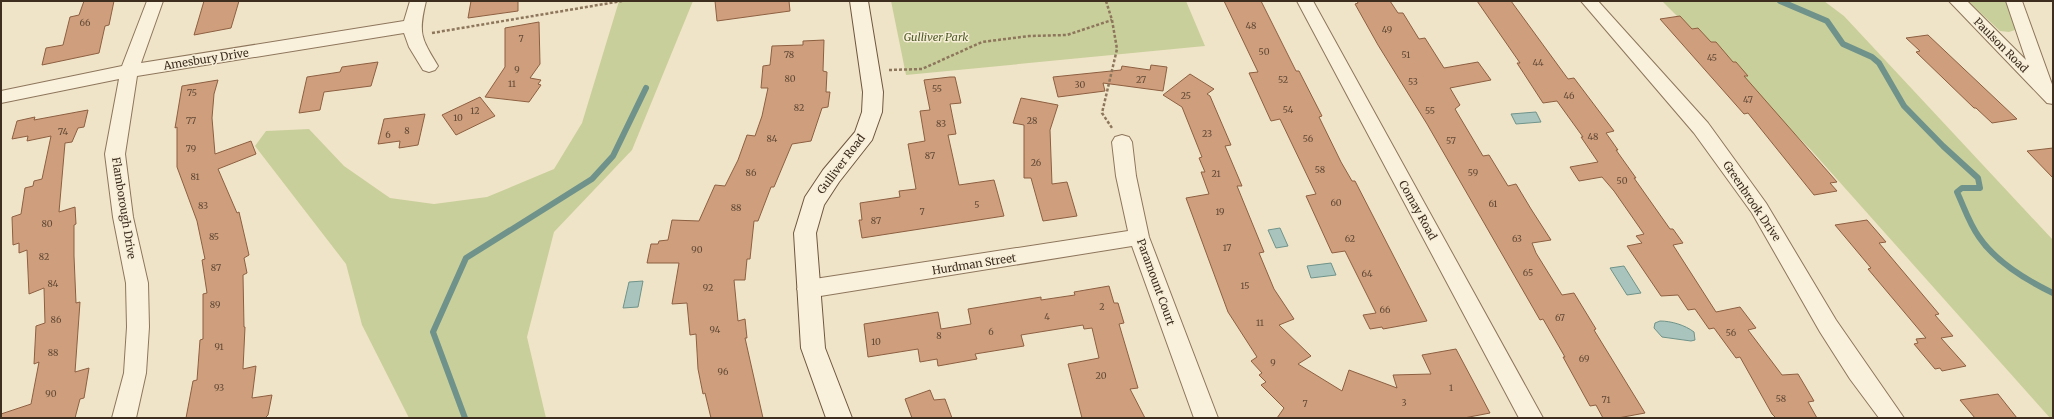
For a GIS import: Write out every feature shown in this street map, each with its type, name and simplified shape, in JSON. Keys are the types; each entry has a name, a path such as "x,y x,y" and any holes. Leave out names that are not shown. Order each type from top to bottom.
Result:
{"street":[{"name":"Flamborough Drive","path":"124,418 135,374 138,327 137,283 123,217 115,154 129,71 155,1"},
{"path":"418,1 412,31 429,66"},
{"name":"Gulliver Road","path":"839,418 826,387 813,348 804,232 813,203 831,176 857,147 865,135 872,112 873,92 859,1"},
{"name":"Comay Road","path":"1305,1 1531,418"},
{"name":"Greenbrook Drive","path":"1590,1 1701,128 1759,208 1828,326 1858,372 1892,418"},
{"name":"Paulson Road","path":"1958,1 2049,93"},
{"name":"Paulson Road","path":"2014,1 2049,93"},
{"name":"Amesbury Drive","path":"1,97 129,71 412,31"},
{"name":"Paramount Court","path":"1122,142 1126,176 1139,237 1206,418"},
{"name":"Hurdman Street","path":"808,289 1098,245 1139,237"}],"path":[{"path":"412,31 622,1"},
{"path":"1106,1 1112,20 1116,49 1102,113 1122,142"},
{"path":"885,70 922,69 982,42 1029,36 1067,35 1112,20"}],"green space":[{"path":"619,1 693,1 632,150 554,232 527,337 546,418 409,418 362,325 346,264 255,146 266,131 309,129 344,166 390,198 434,204 487,197 554,169 582,123"},
{"name":"Gulliver Park","path":"891,1 1186,1 1205,46 906,75"},
{"path":"1662,1 1824,1 1844,16 2053,240 2053,418 2050,418 1811,150"},
{"path":"1968,1 2007,1 2018,29 2009,32 2000,31"}],"water":[{"path":"1536,112 1541,122 1516,124 1511,114"},
{"path":"1280,228 1288,246 1276,248 1268,230"},
{"path":"1331,263 1336,275 1311,278 1307,266"},
{"path":"1624,266 1641,293 1627,295 1610,268"},
{"path":"643,281 638,307 623,308 629,282"},
{"path":"1660,321 1686,327 1694,332 1695,340 1691,341 1662,337 1654,328 1655,323"}],"building":[{"path":"84,1 114,1 109,25 105,26 99,53 42,65 46,48 63,45 70,17 79,15"},
{"path":"204,1 239,1 231,28 194,35"},
{"path":"471,1 518,1 518,11 468,18"},
{"path":"715,1 789,1 790,11 717,21"},
{"path":"1224,1 1261,1 1296,71 1299,71 1322,116 1319,117 1341,162 1352,181 1355,181 1427,321 1383,329 1382,327 1370,329 1363,315 1376,313 1345,251 1332,253 1306,196 1316,194 1280,119 1271,121 1249,73 1258,72"},
{"path":"1357,1 1390,1 1398,13 1403,13 1419,39 1425,38 1444,68 1478,62 1491,80 1450,88 1460,105 1455,109 1483,156 1489,155 1508,186 1516,184 1551,240 1532,243 1536,253 1562,295 1574,293 1596,329 1594,330 1645,413 1618,418 1603,418 1596,405 1590,406 1563,357 1565,357 1543,319 1540,320 1427,124 1378,45 1355,4 1358,3"},
{"path":"1477,1 1511,1 1568,79 1574,78 1614,131 1606,133 1636,178 1634,178 1670,229 1673,229 1683,243 1673,245 1716,312 1740,307 1756,328 1748,330 1782,375 1798,374 1814,401 1808,402 1817,418 1776,418 1772,414 1740,357 1736,358 1714,328 1709,329 1695,309 1688,310 1678,295 1661,296 1627,246 1642,243 1636,236 1644,234 1614,191 1602,177 1579,181 1570,167 1598,162 1581,137 1583,137 1557,101 1543,103 1517,63 1520,63"},
{"path":"1680,16 1692,29 1698,28 1711,42 1716,42 1733,62 1736,62 1748,76 1744,76 1837,182 1830,183 1837,191 1814,195 1748,113 1744,114 1660,19"},
{"path":"539,22 540,64 530,78 541,80 538,84 541,85 529,102 485,97 505,67 505,28"},
{"path":"1928,35 2017,119 1992,123 1976,108 1974,108 1916,52 1920,51 1906,38"},
{"path":"824,40 823,71 827,72 826,92 830,92 828,107 822,108 811,141 792,144 774,187 771,187 758,221 754,221 750,259 747,259 745,280 734,280 738,321 745,319 747,338 745,338 763,418 711,418 705,393 703,394 698,369 696,334 690,335 687,303 672,304 679,263 647,263 651,244 658,244 659,241 668,240 672,220 699,221 715,185 725,186 738,160 747,135 755,136 762,116 768,88 761,88 763,66 770,65 772,46 803,45 803,41"},
{"path":"378,62 371,86 324,92 320,110 299,113 307,77 340,72 342,67"},
{"path":"1151,65 1167,67 1163,91 1103,83 1105,91 1058,97 1053,77 1121,70 1122,66 1150,70"},
{"path":"1190,74 1214,89 1207,94 1210,96 1231,145 1225,146 1242,186 1237,186 1264,252 1259,253 1274,289 1294,319 1279,325 1311,356 1298,364 1342,391 1349,370 1397,388 1393,375 1431,374 1422,355 1456,349 1490,413 1464,418 1277,418 1284,408 1261,385 1266,382 1259,375 1262,373 1251,361 1257,357 1228,312 1186,198 1209,194 1201,172 1205,172 1199,158 1202,157 1182,107 1163,95"},
{"path":"955,77 961,103 950,104 956,134 948,135 959,185 994,180 1004,216 862,238 859,220 862,220 860,203 900,197 899,191 916,189 908,144 925,141 920,111 930,110 924,80"},
{"path":"218,80 214,94 212,118 215,154 251,141 256,154 218,169 237,213 239,212 249,255 244,258 247,273 243,275 245,327 243,369 256,366 252,398 272,395 268,415 265,418 186,418 193,381 197,380 200,340 203,339 203,294 207,293 202,260 205,259 197,221 177,167 177,127 175,128 182,86"},
{"path":"480,97 495,116 456,135 442,115"},
{"path":"1021,98 1058,105 1050,130 1052,184 1067,182 1077,216 1043,221 1031,178 1024,178 1024,125 1013,123"},
{"path":"88,110 84,127 78,128 72,142 65,143 59,212 75,207 76,224 74,225 74,256 76,303 80,302 75,372 89,368 84,398 80,399 75,418 1,418 1,414 31,404 39,362 34,364 36,326 45,323 44,288 29,294 27,250 19,253 19,243 13,245 12,217 21,214 25,188 33,186 34,181 42,179 51,136 27,141 28,136 12,139 17,121 35,117 34,120"},
{"path":"425,114 418,145 399,148 400,141 378,144 384,119"},
{"path":"2053,148 2053,178 2027,151"},
{"path":"1867,220 1886,242 1879,243 1939,314 1935,315 1953,336 1941,338 1966,366 1942,371 1940,368 1935,369 1914,344 1918,343 1916,339 1926,338 1868,269 1871,268 1835,225"},
{"path":"1109,286 1114,303 1118,303 1124,323 1119,324 1138,388 1130,389 1145,418 1082,418 1068,364 1099,358 1092,328 1084,329 1083,325 1021,335 1024,346 975,354 977,359 938,366 937,359 920,362 918,349 868,357 864,324 938,312 941,329 971,324 968,309 1041,297 1041,300 1075,295 1074,292"},
{"path":"930,390 934,400 945,399 952,418 912,418 905,399"},
{"path":"1998,394 2017,418 1975,418 1960,400"}],"waterway":[{"path":"1780,1 1827,21 1843,44 1872,57 1879,63 1904,106 1943,146 1978,178 1980,188 1962,188 1957,192 1975,232 1986,246 2012,270 2053,293"},
{"path":"465,418 433,332 466,258 592,179 613,156 646,88"}]}
